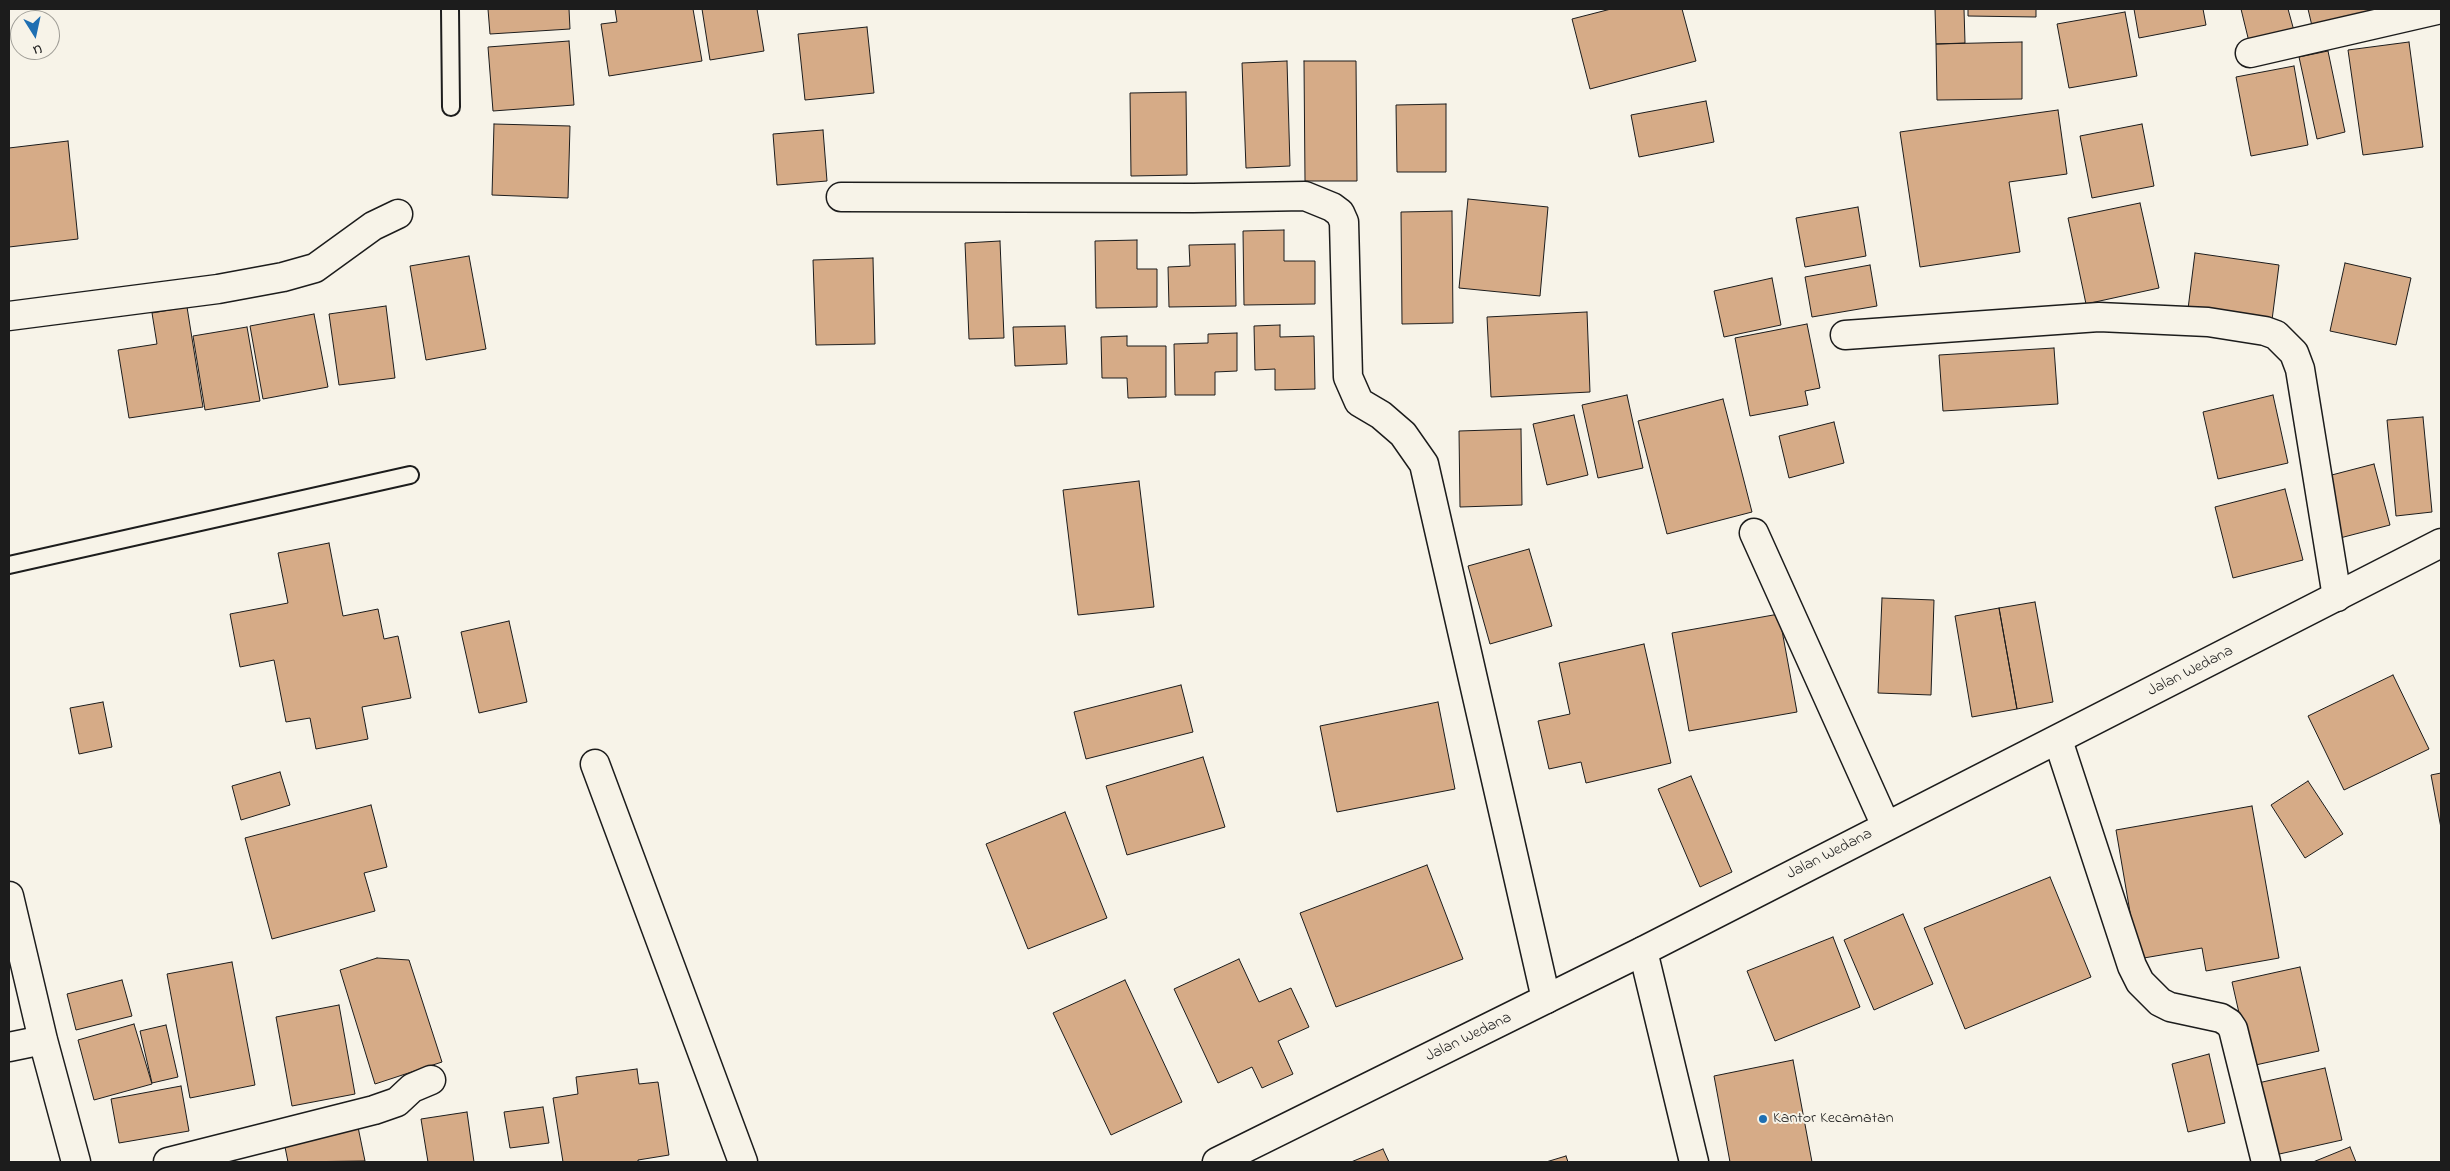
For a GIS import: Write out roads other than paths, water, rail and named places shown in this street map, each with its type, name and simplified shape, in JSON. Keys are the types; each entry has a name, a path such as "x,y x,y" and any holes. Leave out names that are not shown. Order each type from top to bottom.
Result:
{"street":[{"path":"2250,53 2441,9"},
{"path":"841,197 1193,198 1305,196 1332,207 1340,213 1344,222 1348,378 1359,402 1381,416 1402,434 1424,464 1546,999"},
{"path":"9,316 218,289 283,277 315,268 373,226 398,214"},
{"path":"1845,335 2099,317 2208,322 2266,331 2276,335 2294,353 2300,370 2337,597"},
{"path":"1754,533 1886,826"},
{"name":"Jalan Wedana","path":"1216,1162 1643,951 2441,543"},
{"path":"2058,740 2132,966 2140,982 2160,1002 2170,1007 2221,1018 2229,1023 2233,1029 2266,1162"},
{"path":"595,764 743,1162"},
{"path":"9,896 42,1040 76,1162"},
{"path":"1643,951 1694,1162"},
{"path":"9,1047 42,1040"},
{"path":"168,1162 374,1110 397,1102 412,1088 431,1080"}],"lane":[{"path":"450,9 451,107"},
{"path":"9,565 410,475"}],"place":[{"name":"Kantor Kecamatan","path":"1763,1119"}]}
